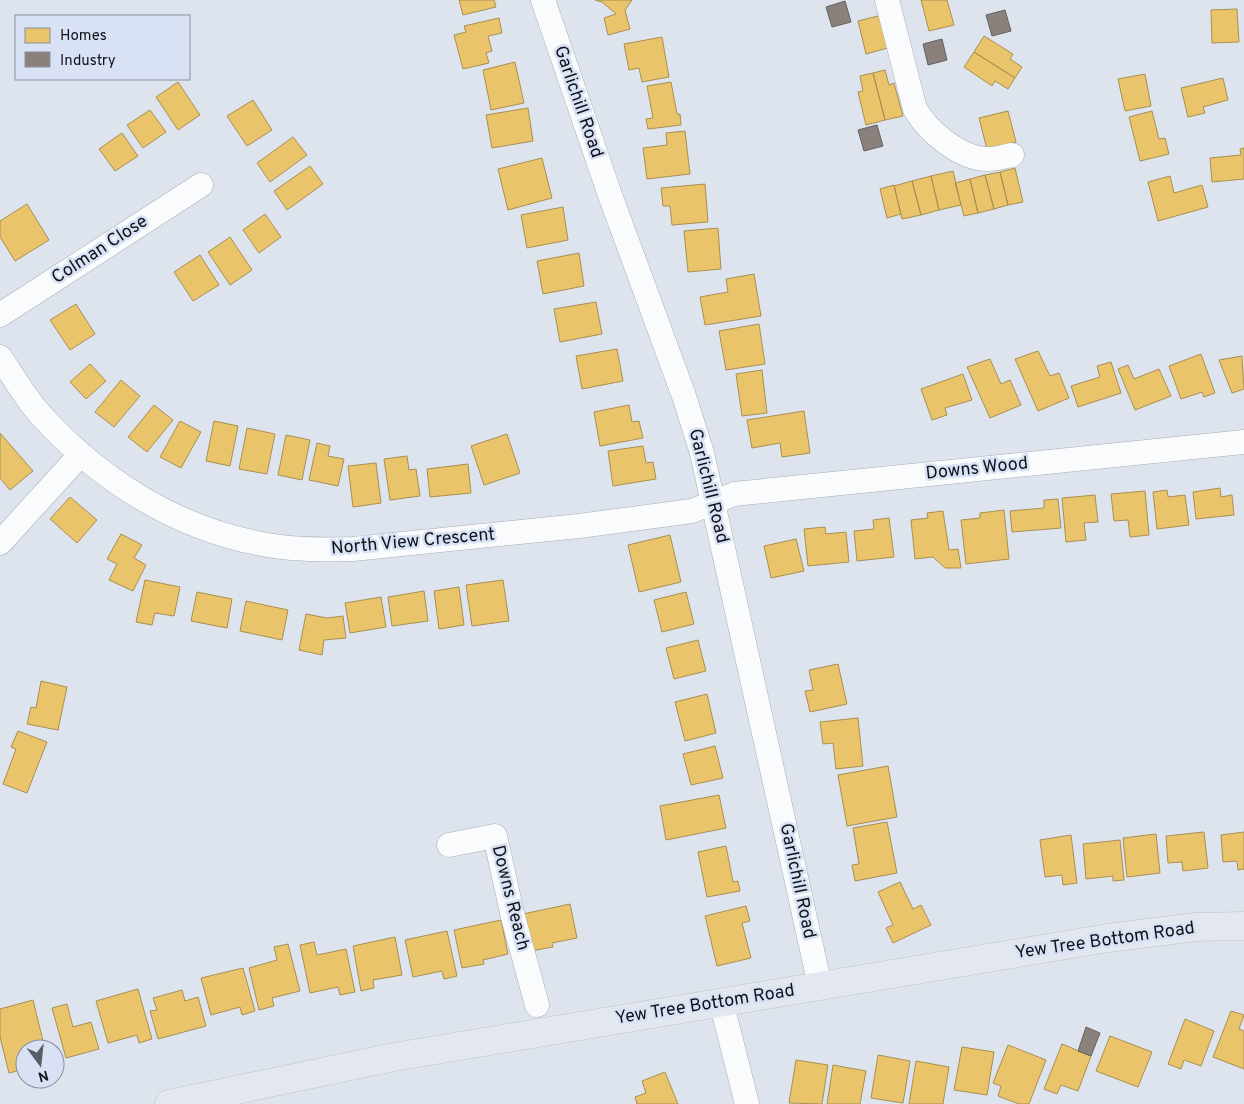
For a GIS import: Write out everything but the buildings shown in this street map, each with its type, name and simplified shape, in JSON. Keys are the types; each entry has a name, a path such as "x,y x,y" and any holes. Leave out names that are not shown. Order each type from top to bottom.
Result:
{"main road":[{"name":"Yew Tree Bottom Road","path":"169,1104 394,1057 721,1002 1148,932 1196,927 1244,926"}],"street":[{"name":"Garlichill Road","path":"543,0 610,195 684,396 702,453 820,986"},
{"path":"887,0 916,109 923,124 954,148 969,156 989,160 1012,155"},
{"name":"Colman Close","path":"0,315 201,184"},
{"name":"North View Crescent","path":"0,358 39,413 112,481 153,505 205,528 262,544 317,550 353,549 579,526 692,511 713,503"},
{"name":"Downs Wood","path":"713,503 734,494 1244,442"},
{"path":"0,543 81,454"},
{"name":"Downs Reach","path":"448,845 495,836 513,917 537,1005"},
{"path":"721,1002 747,1104"}]}
